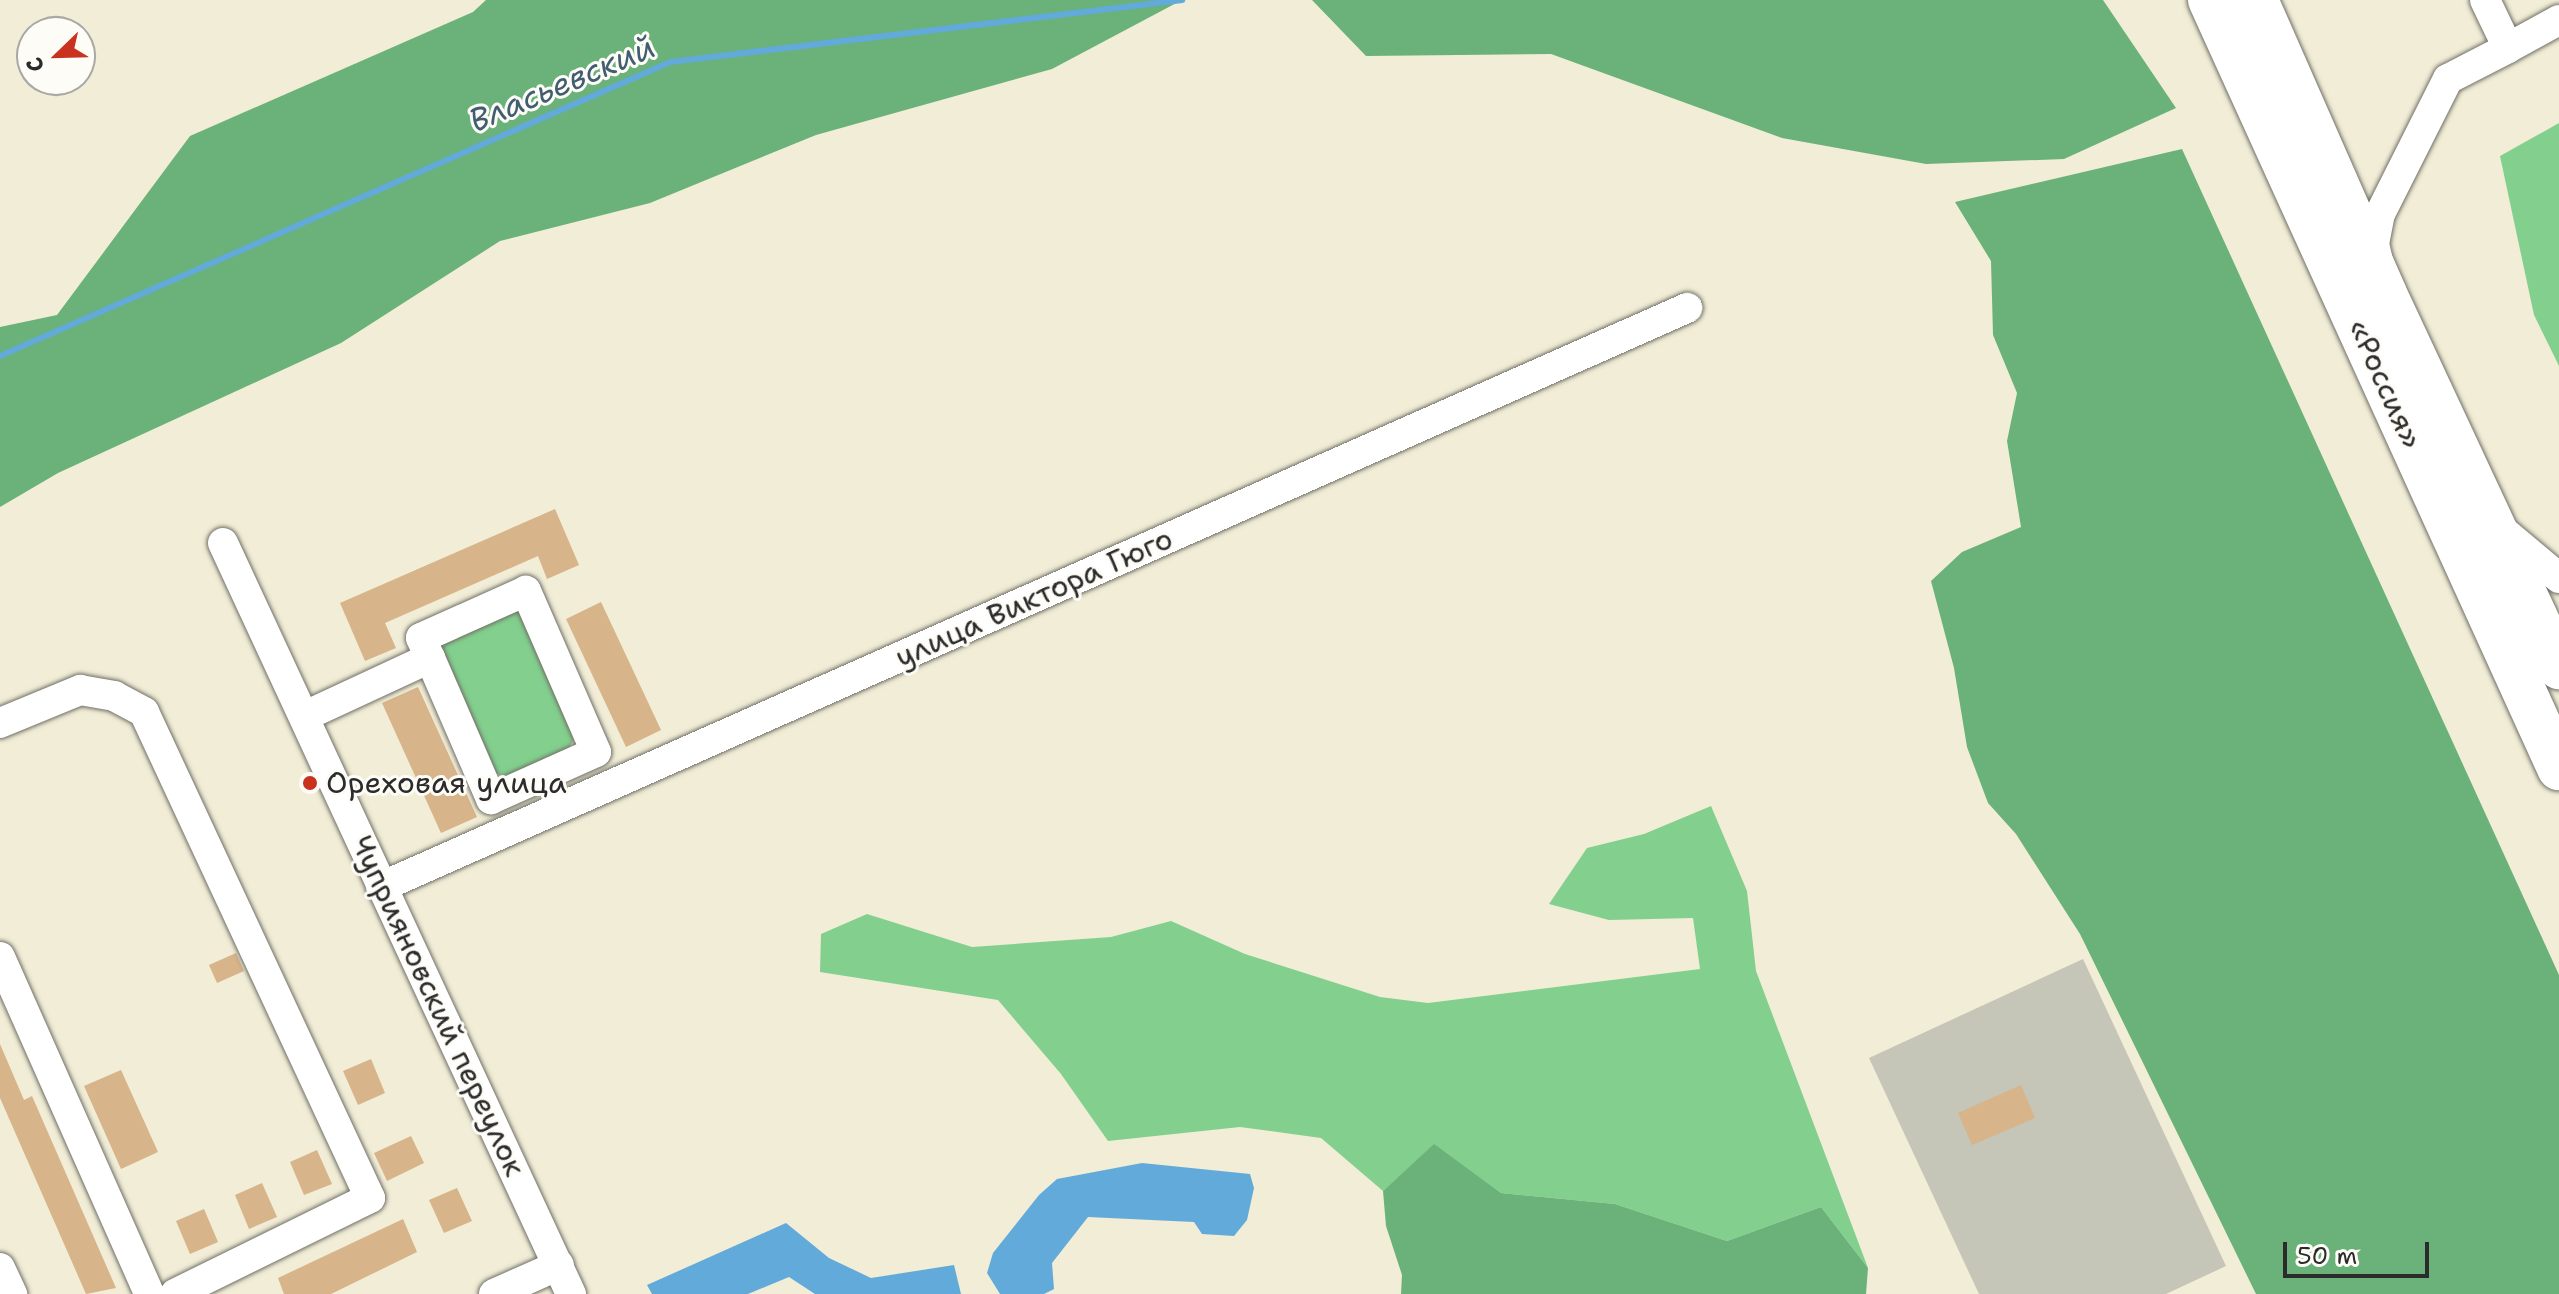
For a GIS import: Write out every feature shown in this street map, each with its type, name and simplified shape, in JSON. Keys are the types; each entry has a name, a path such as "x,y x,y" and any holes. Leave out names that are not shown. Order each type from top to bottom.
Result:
{"highway":[{"name":"«Россия»","path":"2210,0 2559,768"},
{"name":"«Россия»","path":"2256,0 2385,294 2559,667"}],"street":[{"path":"2485,0 2508,48"},
{"path":"2385,294 2374,244 2380,214 2448,79 2559,20"},
{"name":"улица Виктора Гюго","path":"381,887 1687,308"},
{"path":"2491,520 2559,578"},
{"name":"Чуприяновский переулок","path":"223,543 571,1294"},
{"path":"526,591 596,752 491,799 430,658 421,638 526,591"},
{"path":"305,716 430,658"},
{"path":"0,723 80,690 114,696 144,712 370,1198 175,1294"},
{"path":"0,957 149,1294"},
{"path":"494,1294 559,1265"},
{"path":"0,1268 12,1294"}],"shaded area":[{"path":"2083,959 2226,1266 2166,1294 1979,1294 1869,1058"}],"green space":[{"path":"486,0 1182,0 1052,69 816,135 650,203 500,241 341,343 58,473 0,507 0,327 57,315 190,136 473,12"},
{"path":"1312,0 2103,0 2176,108 2064,159 1926,164 1782,138 1551,54 1366,56"},
{"path":"2559,123 2559,366 2534,315 2500,156"},
{"path":"2182,149 2559,975 2559,1294 2256,1294 2080,934 2016,834 1988,803 1967,747 1954,668 1931,581 1962,552 2021,527 2007,441 2017,393 1993,335 1991,261 1955,202"},
{"path":"515,606 525,612 578,732 569,748 504,777 490,770 438,650 442,638"},
{"path":"1711,806 1747,891 1756,971 1868,1268 1821,1207 1727,1241 1615,1204 1501,1193 1434,1145 1383,1191 1321,1138 1240,1127 1108,1141 1061,1074 998,1000 820,972 821,934 867,914 972,947 1111,937 1171,921 1245,954 1380,997 1428,1003 1700,969 1693,918 1609,920 1549,904 1587,848 1644,834"},
{"path":"1434,1144 1501,1193 1615,1204 1727,1241 1821,1207 1868,1268 1866,1294 1401,1294 1402,1275 1386,1226 1383,1191"}],"water":[{"path":"1142,1163 1250,1174 1254,1188 1247,1220 1234,1236 1202,1234 1194,1222 1088,1217 1052,1263 1054,1289 1044,1294 1000,1294 987,1273 993,1253 1039,1195 1057,1179"},
{"path":"786,1223 829,1258 871,1278 954,1265 961,1294 815,1294 789,1277 748,1294 652,1294 647,1285"}],"building":[{"path":"555,509 579,565 547,579 538,556 385,623 396,648 365,661 340,603"},
{"path":"601,602 661,730 626,747 566,619"},
{"path":"418,687 477,817 441,833 382,703"},
{"path":"236,953 244,971 217,983 209,965"},
{"path":"0,1044 24,1100 32,1096 116,1288 86,1294 0,1098"},
{"path":"371,1059 385,1093 358,1105 343,1071"},
{"path":"121,1070 158,1152 121,1169 84,1086"},
{"path":"2021,1085 2035,1118 1972,1145 1958,1113"},
{"path":"411,1136 424,1163 387,1181 374,1153"},
{"path":"317,1150 332,1184 304,1195 290,1162"},
{"path":"262,1183 277,1217 249,1229 235,1195"},
{"path":"457,1188 472,1221 444,1233 429,1200"},
{"path":"204,1209 218,1242 190,1254 176,1221"},
{"path":"403,1219 417,1252 331,1294 284,1294 278,1278"}],"waterway":[{"name":"Власьевский","path":"0,356 670,62 1182,0"}],"place":[{"name":"Ореховая улица","path":"310,783"}]}
